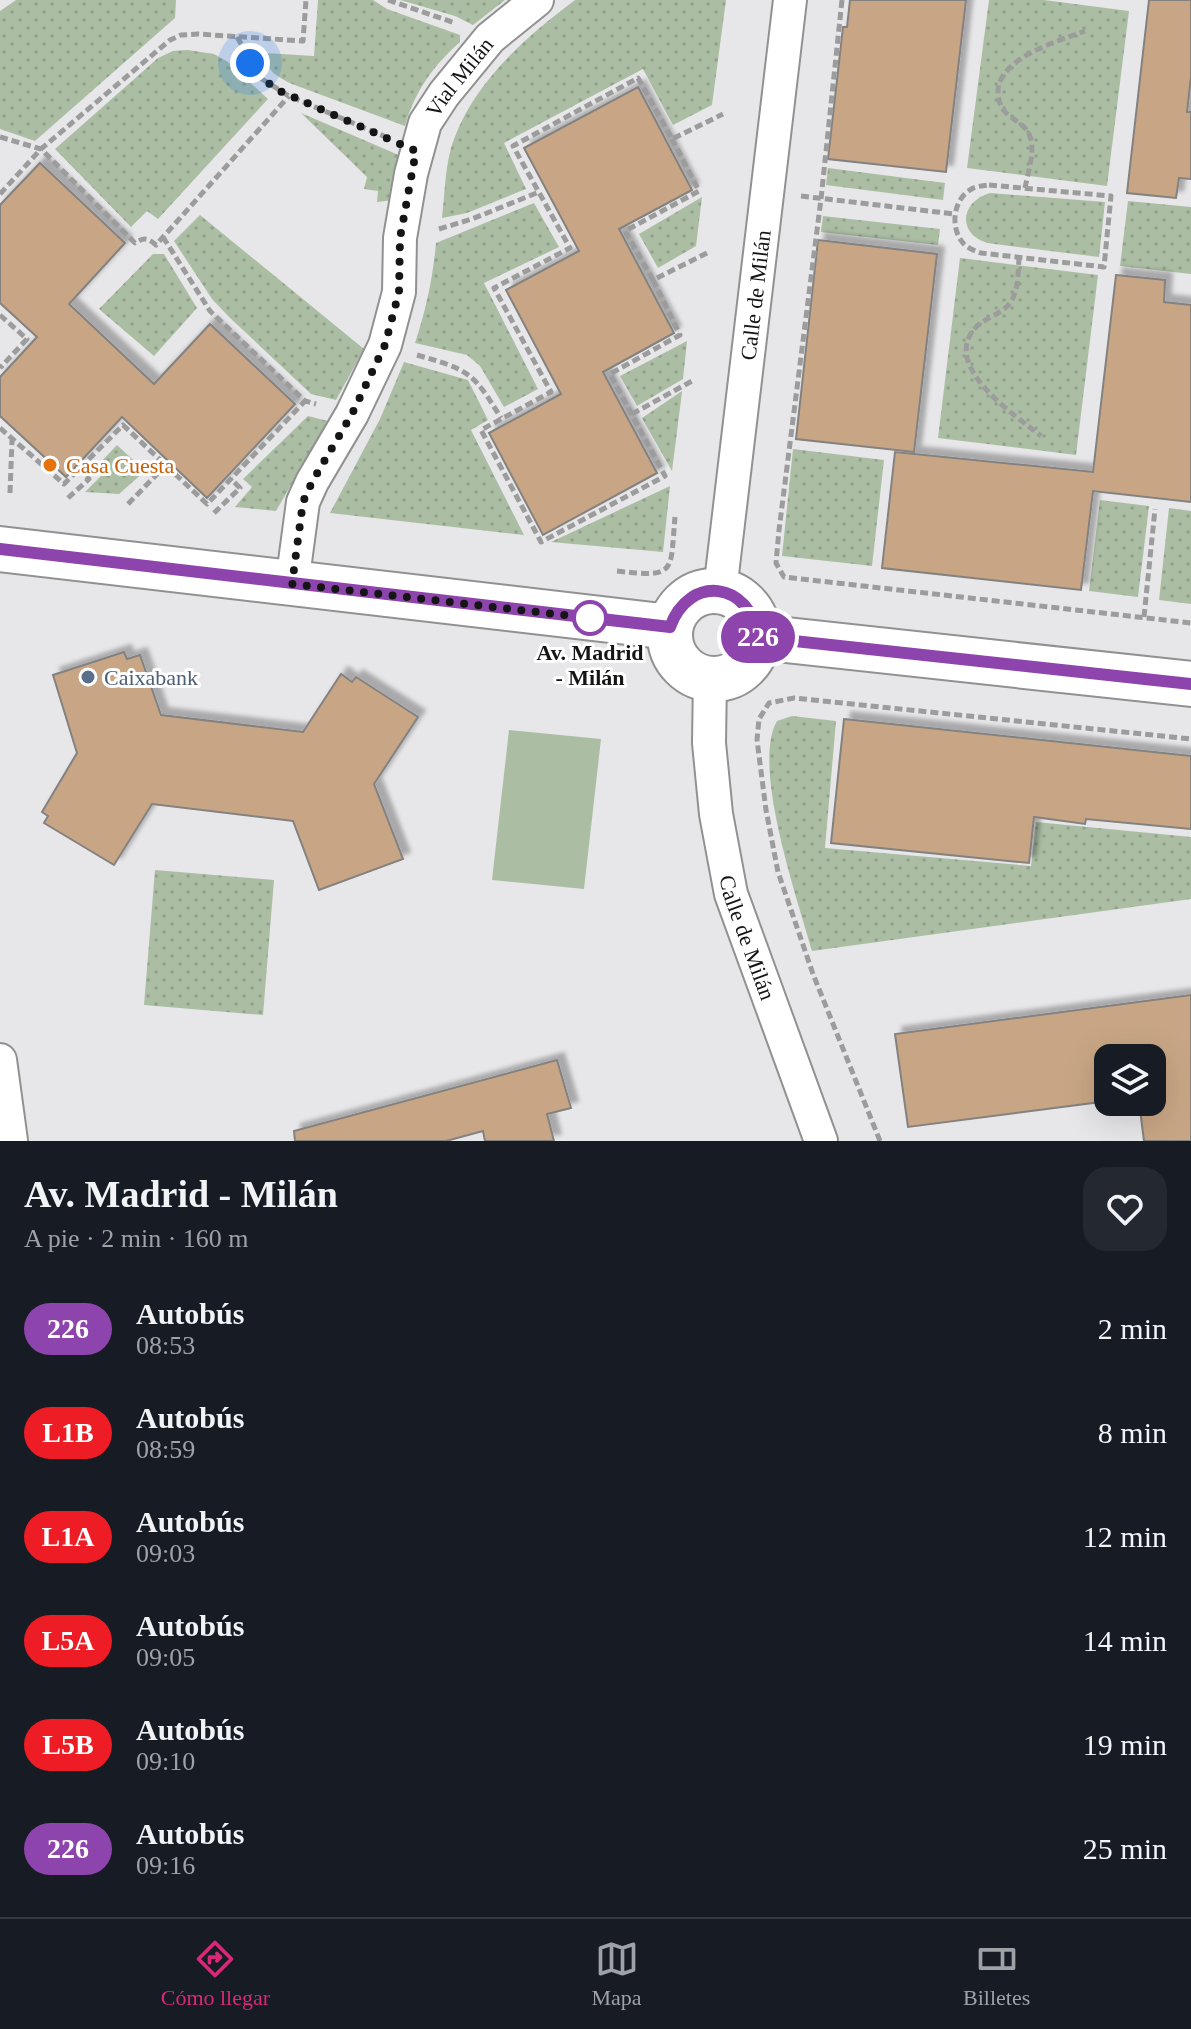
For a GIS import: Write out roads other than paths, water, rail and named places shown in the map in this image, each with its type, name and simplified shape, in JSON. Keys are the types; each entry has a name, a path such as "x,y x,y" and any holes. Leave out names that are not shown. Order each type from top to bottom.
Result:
{"street":[{"name":"Vial Milán","path":"292,584 303,502 352,414 385,345 399,292 400,238 416,151 431,113 482,48 537,0"},
{"name":"Calle de Milán","path":"720,591 790,0"},
{"path":"0,549 670,627"},
{"path":"703,591 720,591 735,596 748,606 756,620 758,637 753,654 743,668 728,677 710,678 692,673 679,662 670,645 670,627 676,611 688,599 703,591"},
{"path":"758,637 1191,684"},
{"name":"Calle de Milán","path":"710,678 709,743 716,814 731,894 821,1141"},
{"path":"0,1060 11,1141"}],"place":[{"name":"Casa Cuesta","path":"50,465"},
{"name":"Av. Madrid - Milán","path":"590,618"},
{"name":"Caixabank","path":"88,677"}]}
